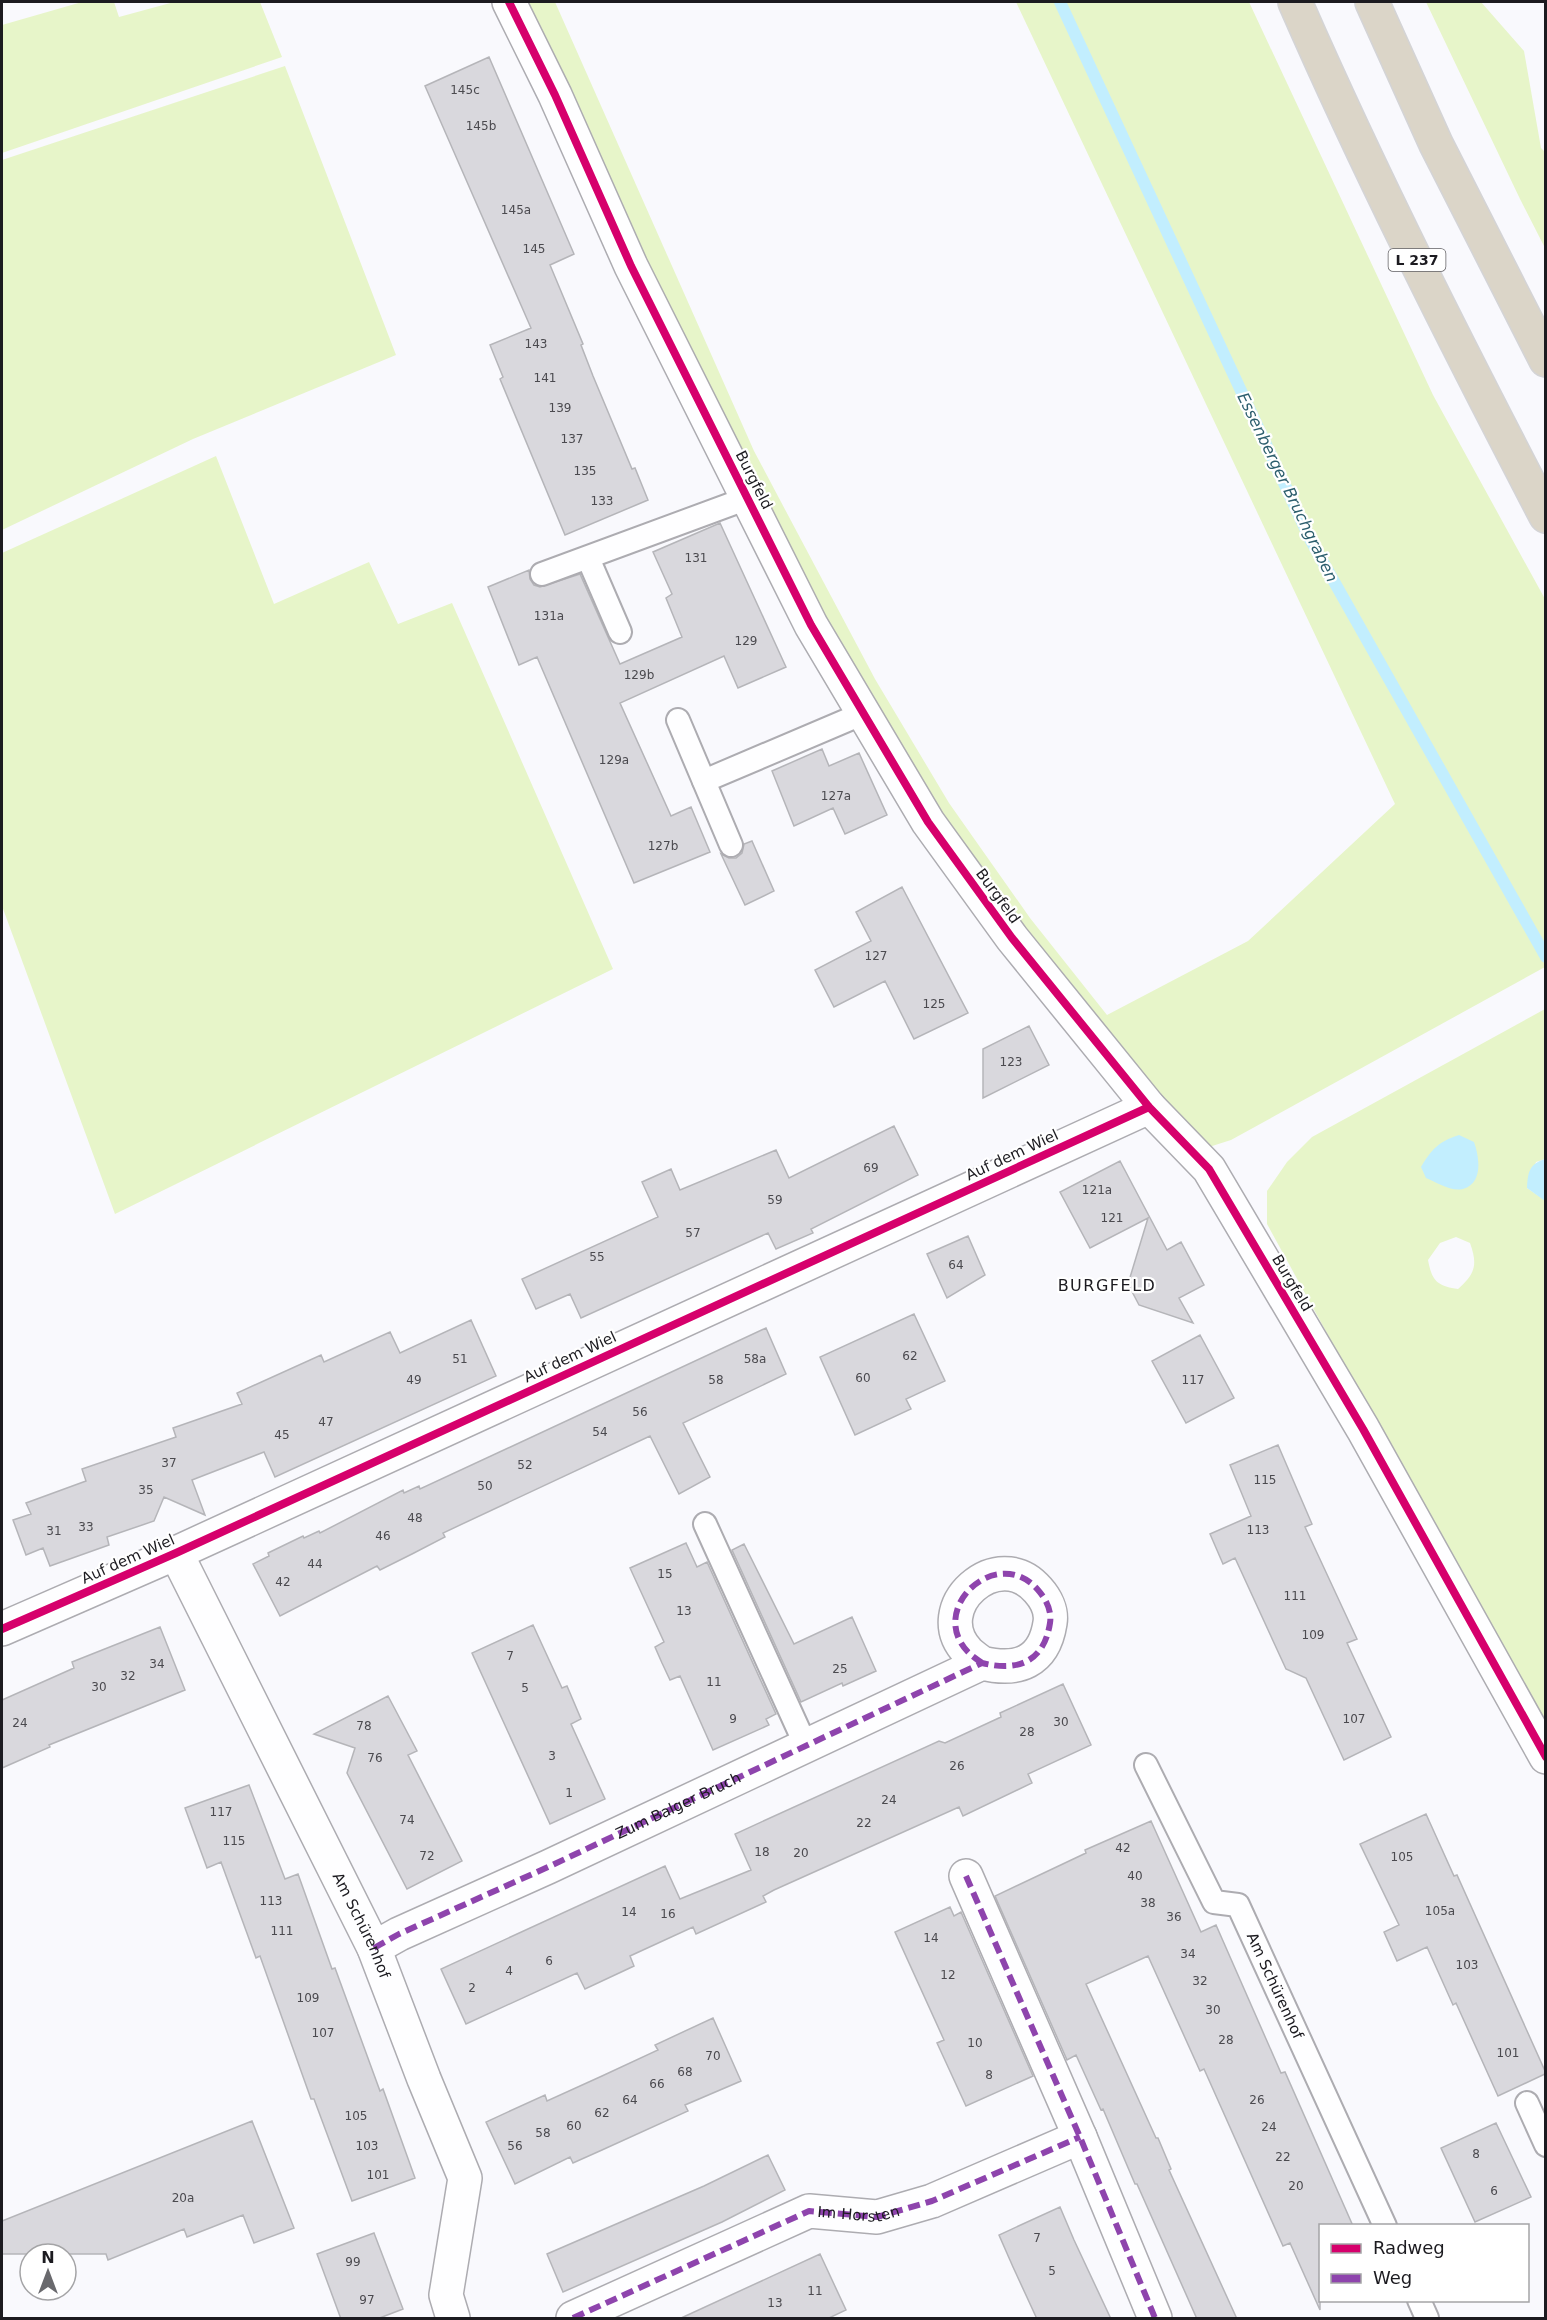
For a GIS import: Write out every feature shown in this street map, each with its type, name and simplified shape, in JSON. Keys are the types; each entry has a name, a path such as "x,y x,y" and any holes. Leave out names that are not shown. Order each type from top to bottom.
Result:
{"highway":[{"name":"L 237","path":"1295,2 1337,97 1545,516"},
{"path":"1372,2 1436,144 1545,360"}],"street":[{"name":"Burgfeld","path":"509,2 555,95 631,266 811,625 928,822 1012,938 1149,1107 1209,1169 1363,1429 1545,1757"},
{"name":"Auf dem Wiel","path":"2,1629 176,1553 1149,1107"},
{"name":"Am Schürenhof","path":"176,1553 374,1948 465,2178 446,2295 453,2319"},
{"name":"Zum Balger Bruch","path":"374,1948 399,1934 982,1663"},
{"path":"966,1876 1080,2137 1155,2319"},
{"name":"Im Horsten","path":"573,2319 809,2211 877,2217 888,2214 932,2201 1080,2137"}],"lane":[{"path":"542,574 748,498"},
{"path":"588,558 620,632"},
{"path":"704,781 864,713"},
{"path":"678,720 731,845"},
{"path":"705,1524 806,1746"},
{"name":"Am Schürenhof","path":"1146,1765 1214,1902 1238,1905 1384,2224"},
{"path":"1527,2103 1545,2145"},
{"path":"1419,2302 1427,2319"}],"green space":[{"path":"82,2 114,2 119,17 174,2 260,2 282,57 2,153 2,25"},
{"path":"523,2 555,2 754,451 875,679 949,803 1030,918 1107,1015 1248,941 1395,804 1016,2 1249,2 1433,395 1545,599 1545,967 1231,1140 1209,1147 1172,1108 1018,926 934,808 859,684 741,456"},
{"path":"1426,2 1481,2 1524,51 1541,148 1545,152 1545,248 1520,199"},
{"path":"285,66 396,355 193,439 2,530 2,160"},
{"path":"216,456 274,604 369,562 398,624 452,603 613,969 115,1214 2,906 2,553"},
{"path":"1545,1009 1545,1159 1536,1162 1527,1188 1546,1201 1545,1724 1267,1224 1267,1191 1287,1162 1312,1137","holes":["1456,1237 1470,1243 1474,1263 1468,1279 1458,1289 1440,1284 1431,1273 1428,1260 1440,1243"]}],"water":[{"path":"1459,1135 1474,1142 1478,1169 1470,1186 1458,1190 1426,1178 1421,1167 1436,1147"},
{"path":"1546,1159 1545,1201 1527,1188 1530,1169 1536,1163"}],"building":[{"path":"489,57 574,254 550,265 583,344 581,345 593,376 632,469 635,468 648,500 565,535 500,379 503,377 490,345 531,328 425,86"},
{"path":"720,523 786,667 738,688 724,656 620,703 671,816 691,807 710,852 634,883 537,657 519,665 488,587 529,570 530,579 534,585 540,587 580,574 620,664 682,637 666,598 672,594 653,552"},
{"path":"822,749 829,766 859,753 887,815 845,834 833,808 794,826 772,771"},
{"path":"752,841 774,891 745,905 721,854 729,858 736,858 742,853 744,844"},
{"path":"902,887 968,1013 914,1039 885,981 834,1007 815,970 871,941 856,912"},
{"path":"1029,1026 1049,1065 983,1098 983,1049"},
{"path":"894,1126 918,1175 811,1229 813,1233 776,1249 768,1233 581,1318 570,1294 536,1309 522,1279 658,1217 642,1182 671,1169 680,1190 776,1150 789,1178"},
{"path":"1120,1161 1167,1250 1181,1242 1204,1285 1179,1298 1193,1323 1139,1305 1128,1284 1148,1218 1090,1248 1060,1192"},
{"path":"968,1236 985,1275 947,1298 927,1254"},
{"path":"914,1314 945,1381 906,1399 911,1409 855,1435 820,1357"},
{"path":"471,1320 496,1376 275,1477 264,1452 192,1480 205,1515 164,1497 154,1521 107,1537 109,1545 50,1566 43,1548 26,1555 13,1520 31,1514 26,1503 86,1481 82,1469 176,1437 173,1428 242,1404 237,1393 321,1355 324,1362 390,1332 400,1353"},
{"path":"766,1328 786,1374 683,1423 710,1477 679,1494 650,1436 443,1533 445,1537 412,1554 380,1570 377,1566 280,1616 253,1564 269,1556 268,1553 303,1536 304,1538 319,1531 320,1533 403,1490 404,1493 419,1486 420,1489"},
{"path":"1200,1335 1234,1398 1186,1423 1152,1361"},
{"path":"1278,1445 1312,1524 1305,1527 1357,1639 1347,1643 1391,1737 1344,1760 1306,1678 1286,1669 1235,1558 1223,1564 1210,1534 1251,1516 1230,1465"},
{"path":"686,1543 697,1567 707,1562 776,1714 766,1719 769,1725 713,1750 680,1676 670,1680 662,1663 655,1647 664,1642 630,1568"},
{"path":"744,1544 794,1644 852,1617 876,1671 843,1686 842,1683 801,1702 732,1550"},
{"path":"533,1625 562,1688 567,1686 581,1719 571,1724 605,1799 550,1824 472,1653"},
{"path":"160,1627 185,1690 49,1745 50,1747 2,1768 2,1700 74,1668 72,1662"},
{"path":"1063,1684 1091,1745 1028,1774 1032,1783 963,1816 959,1807 774,1890 763,1896 766,1902 696,1934 693,1927 630,1956 634,1966 585,1989 577,1973 466,2024 441,1969 665,1866 680,1899 751,1870 735,1834 939,1741 945,1743 1001,1717 1000,1713"},
{"path":"388,1696 417,1751 408,1755 462,1861 407,1889 347,1773 355,1748 314,1734"},
{"path":"249,1785 285,1879 298,1874 332,1969 335,1968 415,2178 352,2201 314,2099 311,2099 260,1956 256,1958 221,1862 207,1868 185,1808"},
{"path":"1426,1814 1454,1876 1457,1875 1545,2071 1545,2074 1498,2096 1456,2003 1453,2005 1427,1947 1397,1961 1384,1932 1399,1925 1360,1844"},
{"path":"1151,1821 1201,1932 1216,1925 1281,2073 1285,2072 1352,2224 1319,2224 1320,2310 1290,2243 1283,2246 1204,2069 1200,2071 1148,1956 1086,1984 1156,2138 1158,2138 1171,2169 1169,2170 1237,2319 1197,2319 1103,2109 1101,2110 1076,2055 1067,2060 995,1896 1086,1853 1085,1850"},
{"path":"950,1907 954,1916 961,1912 1033,2076 966,2106 937,2043 944,2040 895,1932"},
{"path":"713,2018 741,2081 685,2105 688,2111 573,2163 570,2157 515,2184 486,2122 545,2095 547,2101 602,2076 658,2050 655,2045"},
{"path":"252,2121 294,2228 254,2243 243,2215 187,2237 184,2229 108,2260 106,2254 78,2254 78,2242 18,2242 18,2254 2,2254 2,2221"},
{"path":"1496,2123 1531,2197 1475,2222 1441,2148"},
{"path":"768,2155 785,2190 722,2222 563,2292 547,2254 704,2186"},
{"path":"1060,2207 1111,2319 1037,2319 1013,2267 999,2235"},
{"path":"374,2233 403,2309 377,2319 341,2319 317,2254"},
{"path":"820,2254 846,2310 827,2319 679,2319"}],"waterway":[{"name":"Essenberger Bruchgraben","path":"1060,2 1310,539 1546,957"}],"marked path":[{"path":"374,1948 399,1934 548,1867 982,1663 1007,1666 1027,1661 1042,1647 1050,1619 1044,1597 1022,1577 1004,1574 987,1577 972,1587 961,1601 956,1617 957,1635 968,1652 982,1663"},
{"path":"966,1876 1080,2137 1155,2318"},
{"path":"573,2318 809,2211 877,2217 932,2201 1080,2137"}],"cycle path":[{"path":"509,2 555,95 631,266 811,625 928,822 1012,938 1149,1107 1209,1169 1363,1429 1546,1757"},
{"path":"2,1629 176,1553 1149,1107"}],"district":[{"name":"BURGFELD","path":"1107,1285"}]}
